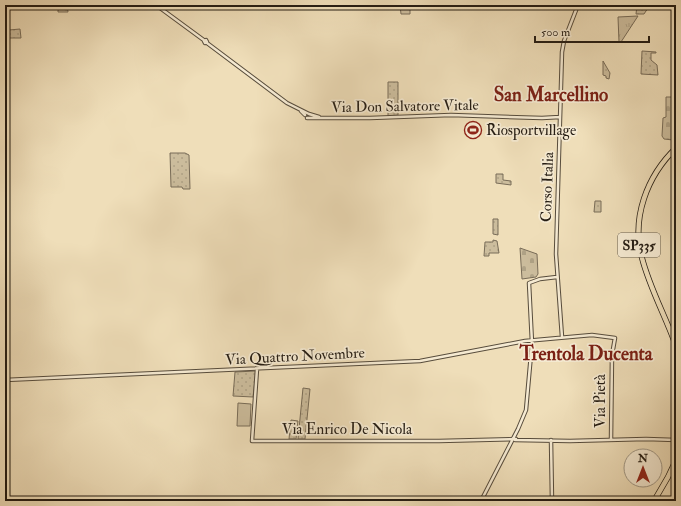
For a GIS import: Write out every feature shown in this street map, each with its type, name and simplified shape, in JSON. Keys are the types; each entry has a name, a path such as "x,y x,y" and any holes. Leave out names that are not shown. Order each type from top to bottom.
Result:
{"highway":[{"name":"SP335","path":"676,148 658,168 648,187 641,207 639,228 640,247 644,266 676,346"},
{"name":"SP335","path":"676,151 659,171 649,189 642,215 641,236 645,261 676,340"},
{"path":"657,499 676,460"},
{"path":"657,499 676,466"}],"main road":[{"path":"670,5 676,8"}],"street":[{"name":"Via Don Salvatore Vitale","path":"156,5 281,98 307,115 323,118 451,115 542,118 560,117"},
{"name":"Corso Italia","path":"562,338 556,254 562,49 578,5"},
{"path":"481,501 524,417 527,403 528,370 532,340 529,283 540,279 557,278"},
{"name":"Via Quattro Novembre","path":"5,380 420,361 532,340 600,335 615,338"},
{"name":"Via Pietà","path":"611,440 612,355 615,338"},
{"name":"Via Enrico De Nicola","path":"257,369 252,441 514,439"},
{"path":"514,439 676,440"},
{"path":"551,440 552,501"}],"green space":[{"path":"58,5 67,5 68,12 58,12"},
{"path":"400,5 410,5 410,14 401,14"},
{"path":"637,5 650,5 644,14 636,14"},
{"path":"638,16 621,42 619,42 618,17"},
{"path":"20,29 21,38 9,38 9,30"},
{"path":"642,51 656,52 651,53 651,60 657,65 658,75 641,74"},
{"path":"603,61 610,73 609,79 603,75"},
{"path":"388,82 398,82 398,115 388,116"},
{"path":"666,97 676,97 676,136 673,140 664,139 662,136 663,118 666,117"},
{"path":"170,153 185,153 189,155 190,189 171,187"},
{"path":"496,174 503,174 503,180 511,181 511,185 496,183"},
{"path":"595,201 601,201 601,212 594,212"},
{"path":"493,219 498,219 498,235 493,234"},
{"path":"493,240 497,241 499,253 489,253 489,256 484,256 485,242 493,242"},
{"path":"520,248 537,254 538,274 536,277 522,279"},
{"path":"256,371 253,397 233,396 235,372"},
{"path":"303,388 310,389 305,439 298,439"},
{"path":"238,403 251,404 250,426 237,426"},
{"path":"291,420 298,421 296,439 289,439"}],"place":[{"name":"Riosportvillage","path":"473,130"}],"district":[{"name":"San Marcellino","path":"551,94"},
{"name":"Trentola Ducenta","path":"586,353"}]}
